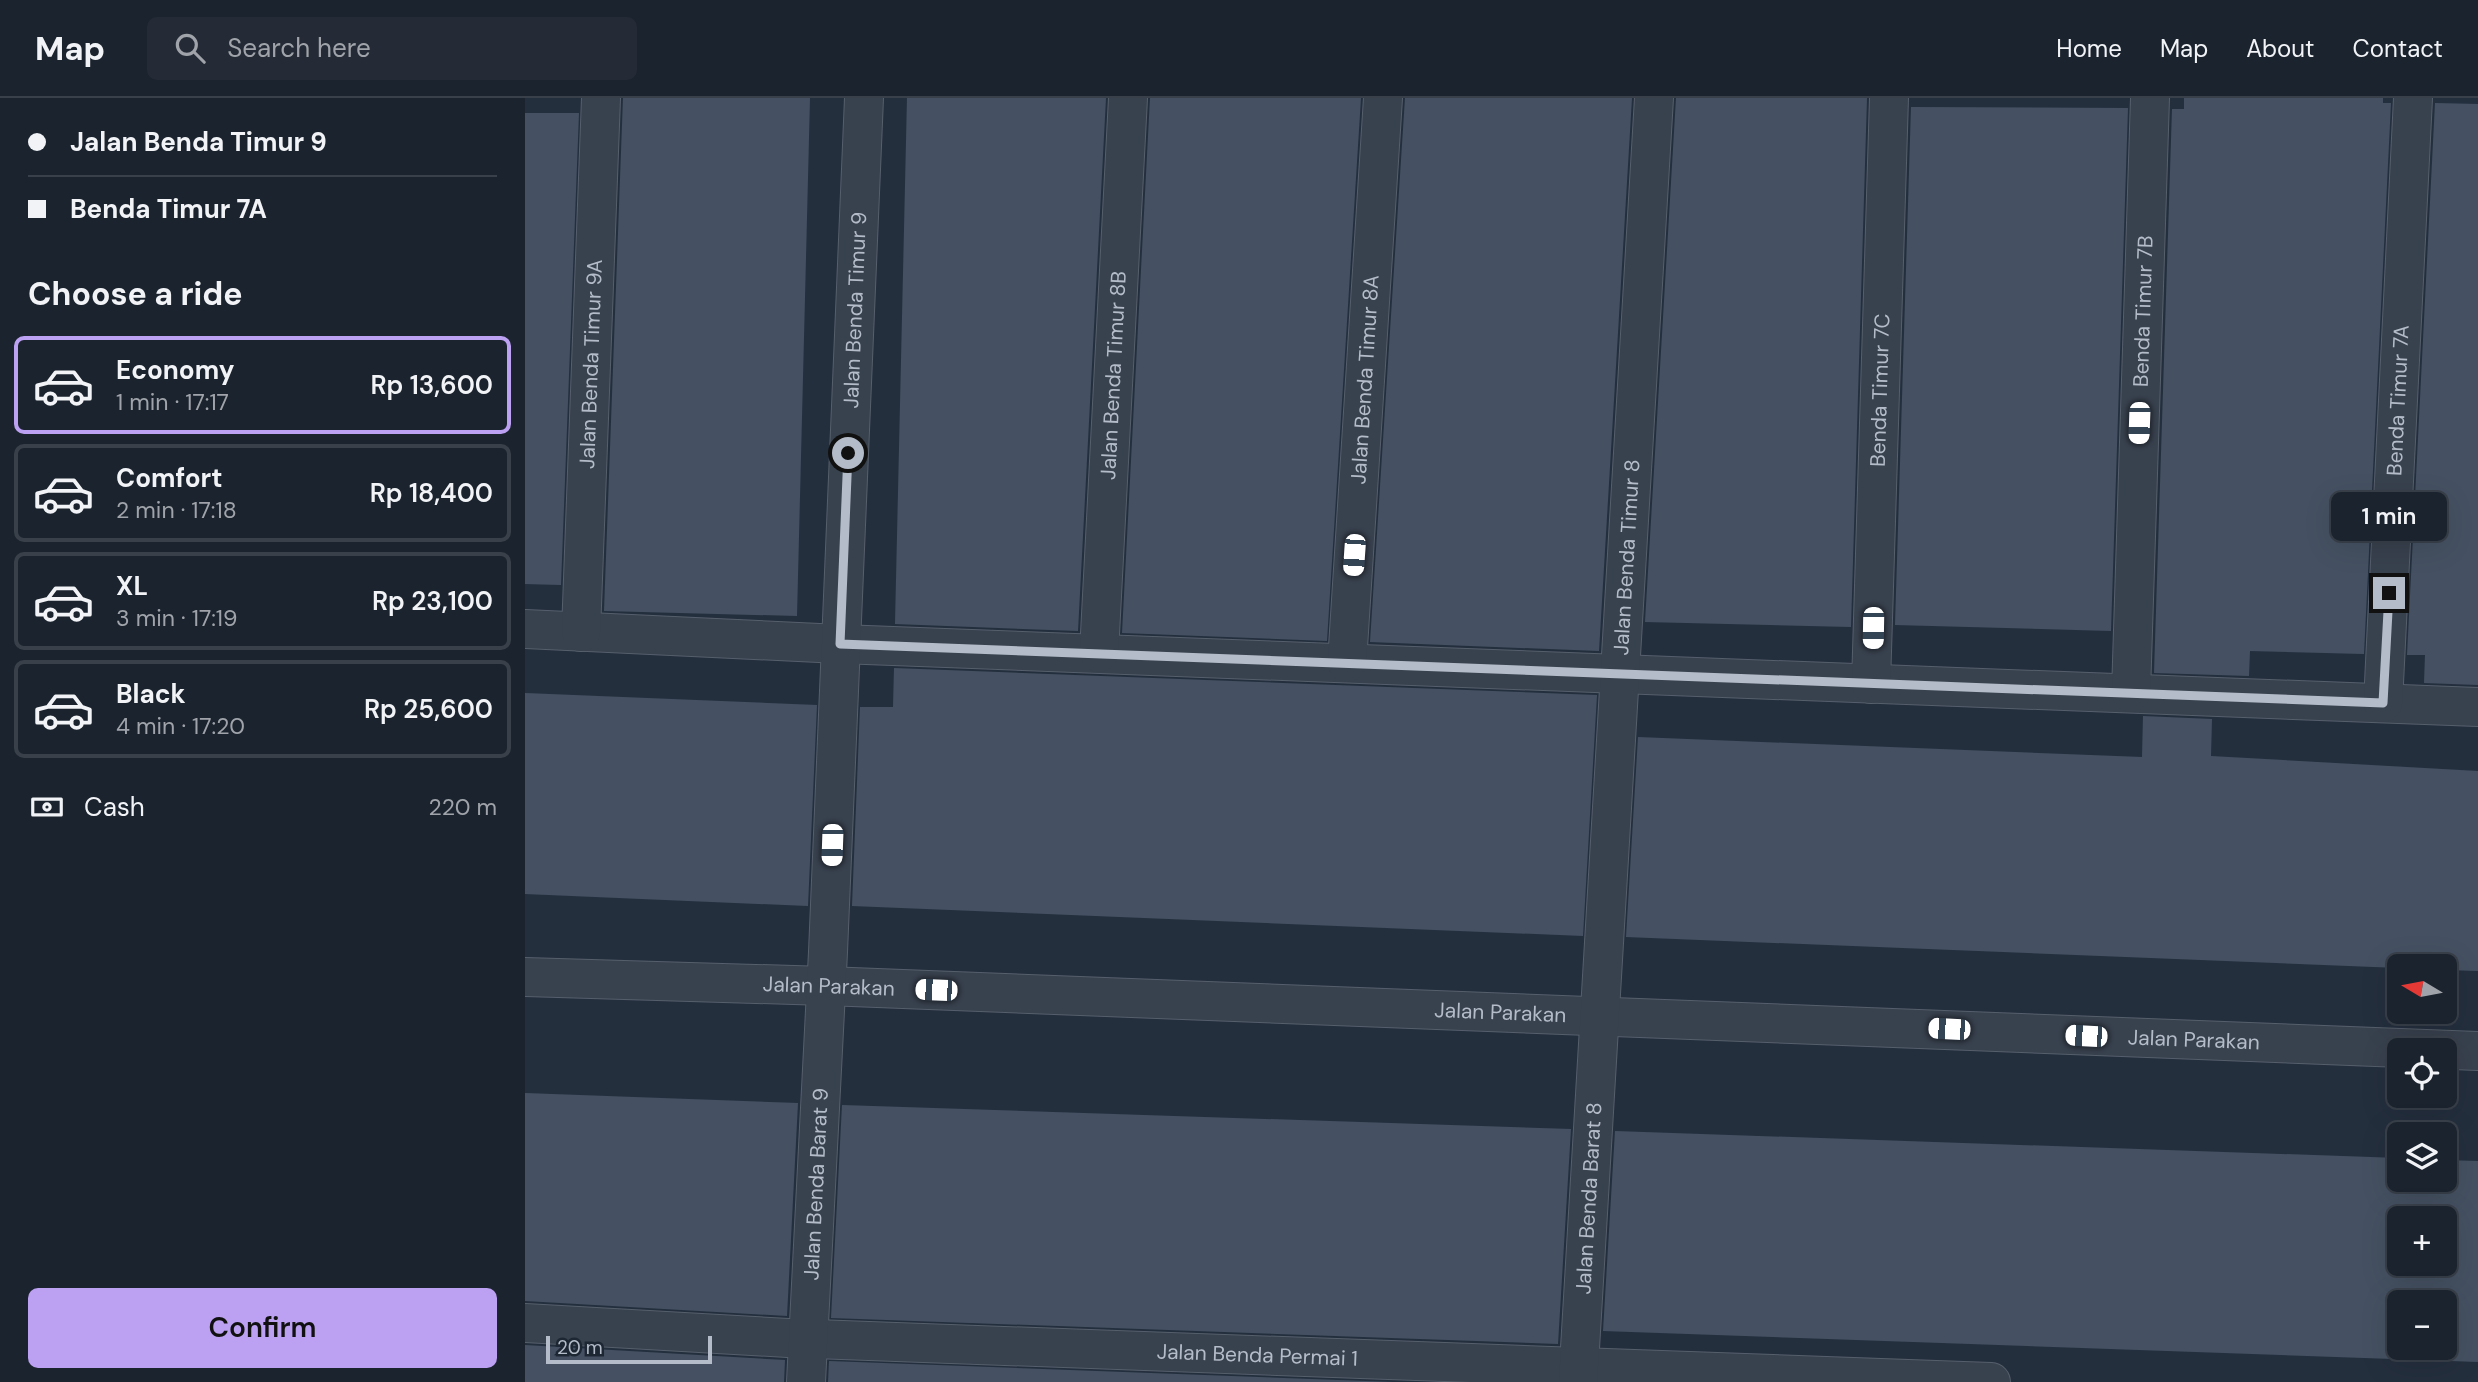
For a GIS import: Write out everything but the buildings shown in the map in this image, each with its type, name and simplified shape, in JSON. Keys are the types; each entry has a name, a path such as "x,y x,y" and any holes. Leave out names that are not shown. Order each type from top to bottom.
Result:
{"street":[{"name":"Jalan Benda Timur 9A","path":"581,632 601,98"},
{"name":"Jalan Benda Timur 9","path":"826,986 864,98"},
{"name":"Jalan Benda Timur 8B","path":"1099,653 1128,98"},
{"name":"Jalan Benda Timur 8A","path":"1347,663 1383,98"},
{"name":"Jalan Benda Timur 8","path":"1598,1017 1622,674 1654,98"},
{"name":"Benda Timur 7C","path":"1871,684 1889,98"},
{"name":"Benda Timur 7B","path":"2131,693 2150,98"},
{"name":"Benda Timur 7A","path":"2383,703 2413,98"},
{"path":"525,629 840,644 2478,706"},
{"name":"Jalan Parakan","path":"525,977 826,986 2478,1051"},
{"name":"Jalan Benda Barat 9","path":"806,1382 826,986"},
{"name":"Jalan Benda Barat 8","path":"1579,1374 1598,1017"},
{"name":"Jalan Benda Permai 1","path":"525,1323 807,1339 1579,1374 1991,1382"}],"route":[{"path":"848,453 840,644 2383,703 2389,593"}]}
